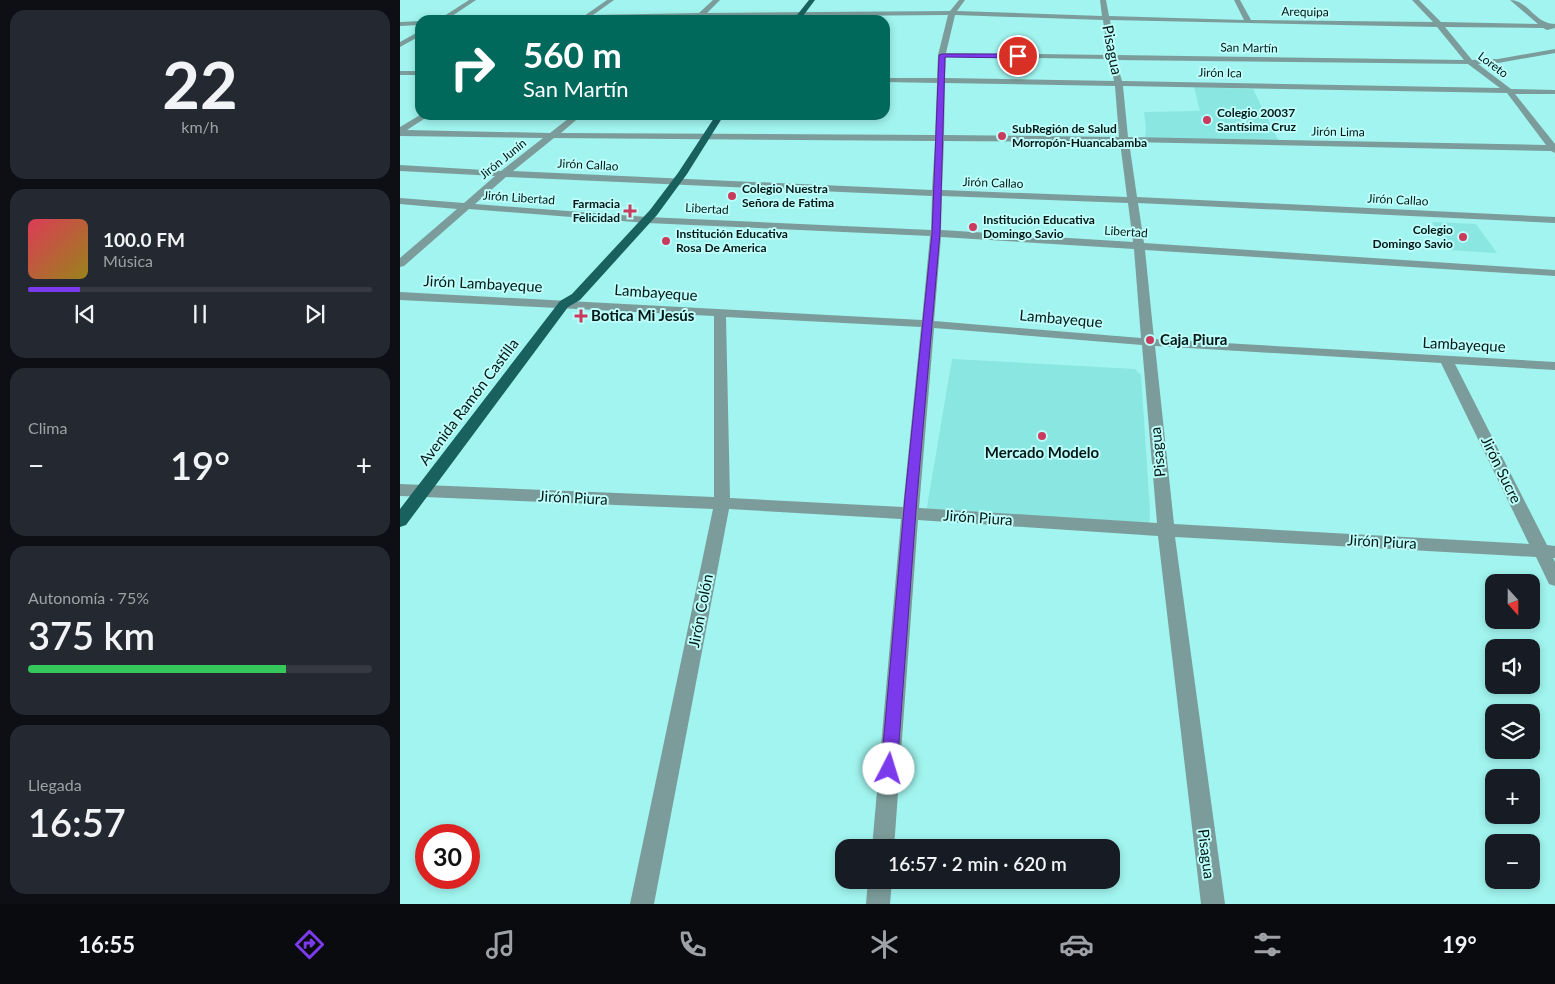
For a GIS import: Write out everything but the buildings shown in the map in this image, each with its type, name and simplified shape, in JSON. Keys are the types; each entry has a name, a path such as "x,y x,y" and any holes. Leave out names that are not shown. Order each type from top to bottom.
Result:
{"main road":[{"path":"795,15 804,0"},
{"path":"796,15 812,0"},
{"name":"Avenida Ramón Castilla","path":"400,521 564,304 576,297 671,182 708,120"},
{"name":"Avenida Ramón Castilla","path":"698,138 715,120"}],"street":[{"path":"449,15 473,0"},
{"path":"588,15 611,0"},
{"path":"702,15 717,0"},
{"path":"884,839 910,514 936,233 942,55 952,13 962,0"},
{"name":"Pisagua","path":"1103,0 1112,57 1119,83 1124,140 1140,247 1147,342 1166,530 1213,904"},
{"path":"1237,0 1249,22"},
{"name":"Loreto","path":"1415,0 1439,24 1470,62 1509,91 1554,148"},
{"path":"1513,0 1555,34"},
{"name":"Arequipa","path":"873,15 952,13 1249,22 1555,26"},
{"path":"400,24 415,23"},
{"path":"400,45 415,36"},
{"name":"San Martín","path":"942,55 1470,62 1553,53"},
{"path":"400,73 415,73"},
{"name":"Jirón Ica","path":"890,80 1555,92"},
{"path":"400,132 418,120"},
{"name":"Jirón Junín","path":"400,264 503,174 571,120"},
{"name":"Jirón Lima","path":"400,132 698,138 1124,140 1554,148"},
{"name":"Jirón Callao","path":"400,168 671,182 938,194 1133,200 1555,220"},
{"name":"Jirón Libertad","path":"400,202 464,208 642,219"},
{"name":"Libertad","path":"642,219 936,233 1555,273"},
{"name":"Jirón Lambayeque","path":"400,296 564,304"},
{"name":"Lambayeque","path":"564,304 928,324 1147,342 1555,366"},
{"name":"Jirón Colón","path":"642,904 722,503 720,314"},
{"name":"Jirón Sucre","path":"1447,361 1548,551 1555,579"},
{"name":"Jirón Piura","path":"400,490 646,502 722,503 1548,551"},
{"path":"878,904 879,889"}],"shaded area":[{"name":"Colegio 20037 Santísima Cruz","path":"1194,87 1253,89 1279,142 1145,139 1144,112 1200,111"},
{"name":"Colegio Domingo Savio","path":"1432,222 1476,224 1497,253 1449,250"},
{"name":"Mercado Modelo","path":"952,359 1135,369 1141,375 1150,511 1149,528 926,513"}],"place":[{"name":"Colegio 20037 Santísima Cruz","path":"1207,120"},
{"name":"SubRegión de Salud Morropón-Huancabamba","path":"1002,136"},
{"name":"Colegio Nuestra Señora de Fatima","path":"732,196"},
{"name":"Farmacia Felicidad","path":"630,211"},
{"name":"Institución Educativa Domingo Savio","path":"973,227"},
{"name":"Colegio Domingo Savio","path":"1463,237"},
{"name":"Institución Educativa Rosa De America","path":"666,241"},
{"name":"Botica Mi Jesús","path":"581,316"},
{"name":"Caja Piura","path":"1150,340"},
{"name":"Mercado Modelo","path":"1042,436"}],"route":[{"path":"889,769 911,497 936,233 942,55 1018,56"}]}
